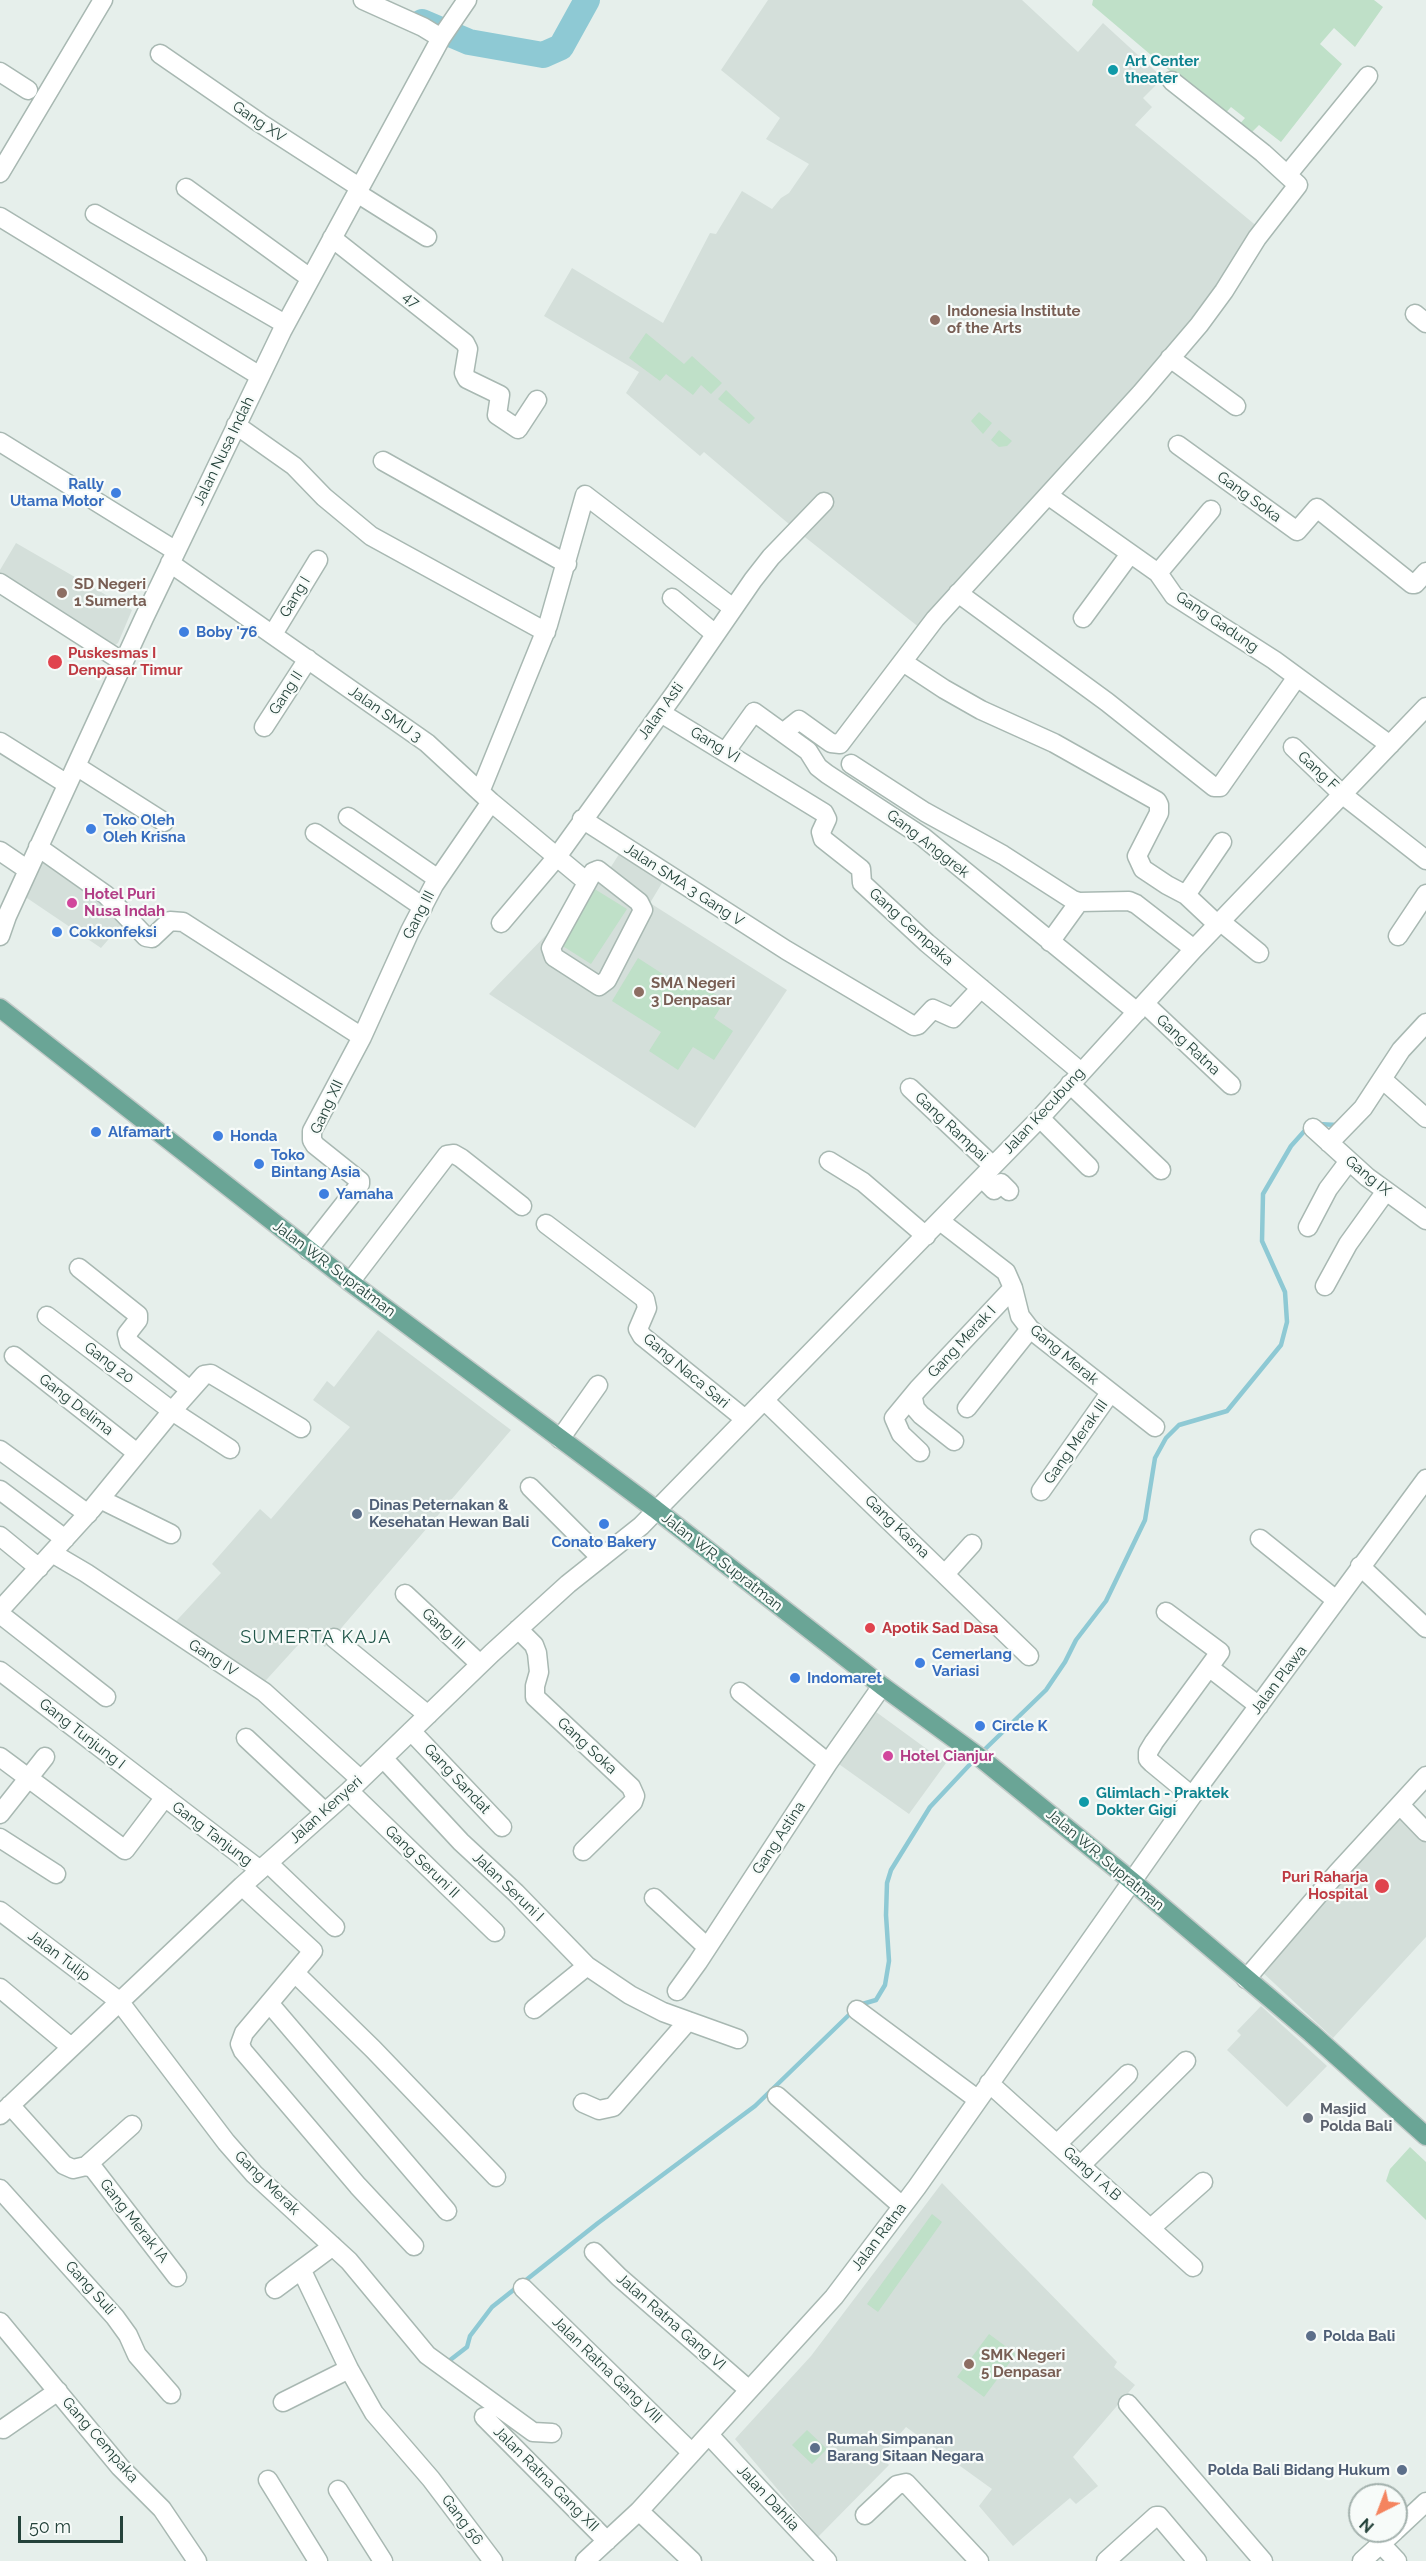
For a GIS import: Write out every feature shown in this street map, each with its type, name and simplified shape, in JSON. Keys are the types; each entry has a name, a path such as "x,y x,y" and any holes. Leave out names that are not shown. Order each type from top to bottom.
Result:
{"main road":[{"name":"Jalan WR. Supratman","path":"0,1008 308,1250 655,1509 882,1686 982,1759 1133,1882 1311,2033 1426,2136"}],"street":[{"path":"0,173 103,0"},
{"path":"363,0 423,27 444,33"},
{"name":"Jalan Nusa Indah","path":"0,936 3,920 123,662 285,324 444,33 467,0"},
{"name":"Gang XV","path":"160,54 427,237"},
{"path":"0,72 27,90"},
{"path":"1288,174 1368,76"},
{"path":"784,732 799,720 831,743 840,744 935,618 1048,496 1170,358 1224,291 1257,238 1298,185 1288,174 1172,81"},
{"path":"186,188 310,278"},
{"path":"95,214 285,324"},
{"path":"0,217 260,376"},
{"name":"47","path":"332,238 465,343 468,349 464,373 467,379 500,396 496,414 516,428 521,427 537,400"},
{"path":"1170,358 1236,406"},
{"path":"236,425 294,466 324,497 371,536 546,632"},
{"name":"Jalan SMU 3","path":"0,442 173,557 273,634 427,743 485,797 587,882"},
{"name":"Gang Soka","path":"1178,445 1297,531 1317,508 1412,584 1415,584 1426,572"},
{"path":"383,461 567,564"},
{"name":"Gang III","path":"362,1037 423,907 485,797 546,632 586,495 733,608"},
{"name":"Gang Gadung","path":"1048,496 1158,573 1174,596 1297,677 1390,745"},
{"name":"Jalan Asti","path":"501,923 556,858 771,557 824,502"},
{"path":"1158,573 1211,510"},
{"path":"1083,618 1130,554"},
{"name":"Gang I","path":"273,634 318,560"},
{"path":"0,583 123,662"},
{"path":"958,593 1132,721 1214,787 1220,787 1297,677"},
{"path":"672,598 715,634"},
{"name":"Gang II","path":"264,728 308,659"},
{"path":"903,662 981,710 1054,743 1109,773 1159,805 1158,813 1138,851 1138,860 1143,869 1186,895 1259,953"},
{"name":"Jalan Kecubung","path":"655,1509 1040,1118 1194,949 1426,707"},
{"name":"Gang Anggrek","path":"726,752 754,712 808,751 818,767 827,774 923,837 1050,942 1141,1008"},
{"name":"Gang VI","path":"661,713 769,777"},
{"path":"0,742 67,784"},
{"name":"Gang F","path":"1293,747 1343,795 1426,860"},
{"path":"851,764 925,812 1003,855 1073,900 1079,902 1129,901 1194,949"},
{"path":"76,766 164,822"},
{"name":"Gang Cempaka","path":"769,777 824,813 827,819 821,832 823,839 861,869 862,883 927,943 981,988 1075,1078 1161,1170"},
{"path":"348,817 438,879"},
{"name":"Jalan SMA 3 Gang V","path":"582,819 786,950 914,1026 918,1025 933,1009 953,1018 981,988"},
{"path":"315,833 423,907"},
{"path":"1186,895 1222,842"},
{"path":"38,847 106,895 146,937 152,938 170,921 183,922 362,1037"},
{"path":"0,851 28,870"},
{"path":"598,870 639,902 643,910 607,980 598,986 554,957 551,951 552,944 587,882 593,872 598,870"},
{"path":"1398,936 1426,894"},
{"path":"1050,942 1079,902"},
{"name":"Gang Ratna","path":"1141,1008 1231,1085"},
{"path":"1329,1143 1363,1108 1401,1050 1426,1023"},
{"name":"Gang XII","path":"308,1250 360,1184 360,1181 318,1149 311,1136 362,1037"},
{"path":"1382,1079 1426,1118"},
{"name":"Gang Rampai","path":"910,1088 988,1172"},
{"path":"1040,1118 1089,1167"},
{"name":"Gang IX","path":"1313,1128 1349,1161 1426,1220"},
{"path":"350,1282 447,1155 454,1154 461,1158 522,1206"},
{"path":"829,1161 863,1182 926,1236"},
{"path":"1308,1227 1328,1189 1349,1161"},
{"path":"988,1172 994,1190 1001,1183 1009,1191"},
{"path":"1324,1286 1348,1244 1386,1191"},
{"name":"Gang Merak","path":"940,1221 1006,1272 1013,1288 1020,1316 1030,1329 1155,1427"},
{"name":"Gang Naca Sari","path":"546,1224 645,1299 647,1308 638,1329 642,1336 745,1419"},
{"path":"79,1268 138,1315 138,1320 127,1334 129,1342 190,1389"},
{"name":"Gang Merak I","path":"920,1452 901,1434 894,1418 913,1398 918,1389 1013,1288"},
{"name":"Gang 20","path":"47,1316 172,1411 230,1449"},
{"path":"966,1408 1030,1329"},
{"name":"Gang Delima","path":"14,1356 137,1453"},
{"path":"106,1697 0,1612 100,1499 204,1375 211,1374 301,1428"},
{"path":"560,1439 598,1384"},
{"name":"Gang Merak III","path":"1041,1491 1110,1393"},
{"path":"913,1398 915,1408 921,1415 954,1442"},
{"name":"Gang Kasna","path":"764,1400 1029,1656"},
{"path":"0,1450 87,1514"},
{"name":"Jalan Plawa","path":"1133,1882 1192,1796 1426,1479"},
{"path":"530,1487 601,1558"},
{"path":"0,1490 65,1539"},
{"path":"100,1499 171,1534"},
{"name":"Jalan Kenyeri","path":"3,2110 242,1886 383,1758 480,1664 518,1629 641,1526 655,1509"},
{"path":"0,1536 39,1568"},
{"path":"1260,1539 1336,1600"},
{"path":"945,1574 972,1544"},
{"name":"Gang IV","path":"52,1553 86,1573 264,1692 354,1785"},
{"path":"1360,1566 1426,1628"},
{"name":"Gang III","path":"405,1594 480,1664"},
{"path":"1166,1611 1220,1652 1149,1752 1148,1759 1192,1796"},
{"name":"Gang Soka","path":"518,1629 534,1645 537,1653 539,1672 535,1696 630,1787 635,1796 633,1802 583,1851"},
{"path":"334,1638 428,1715"},
{"path":"1210,1668 1260,1706"},
{"name":"Gang Tunjung I","path":"0,1671 165,1797"},
{"name":"Gang Astina","path":"677,1991 828,1763 882,1686"},
{"path":"740,1692 828,1763"},
{"name":"Gang Sandat","path":"411,1731 502,1827"},
{"path":"246,1738 325,1812"},
{"path":"0,1757 125,1850 165,1797"},
{"path":"0,1814 45,1757"},
{"name":"Jalan Seruni I","path":"383,1758 461,1842 516,1893 587,1966 630,1995 688,2021 738,2039"},
{"path":"1246,1979 1337,1873 1426,1776"},
{"name":"Gang Seruni II","path":"354,1785 495,1932"},
{"name":"Gang Tanjung","path":"165,1797 287,1882 335,1927"},
{"path":"1400,1805 1426,1832"},
{"path":"0,1838 56,1874"},
{"name":"Jalan Ratna","path":"585,2561 639,2511 834,2297 902,2206 976,2099 1133,1882"},
{"path":"242,1886 313,1951 241,2038 243,2051 343,2169 414,2246"},
{"path":"654,1898 707,1947"},
{"name":"Jalan Tulip","path":"0,1911 119,2001"},
{"path":"534,2009 587,1966"},
{"path":"295,1973 373,2049 496,2177"},
{"path":"0,1988 71,2047"},
{"name":"Gang Merak","path":"119,2001 226,2142 254,2174 349,2261 427,2355 533,2432 552,2433"},
{"path":"269,2003 447,2211"},
{"path":"856,2010 976,2099"},
{"path":"583,2103 599,2110 613,2107 688,2021"},
{"path":"1081,2164 1186,2061"},
{"path":"1058,2143 1128,2074"},
{"name":"Gang I A,B","path":"989,2083 1193,2267"},
{"path":"777,2096 902,2206"},
{"name":"Gang Merak IA","path":"3,2110 64,2165 73,2169 86,2166 93,2168 177,2277"},
{"path":"86,2166 132,2125"},
{"path":"1151,2228 1203,2182"},
{"name":"Gang Suli","path":"0,2189 116,2317 129,2335 137,2355 171,2394"},
{"path":"276,2289 333,2246"},
{"name":"Jalan Ratna Gang VI","path":"594,2252 619,2277 749,2390"},
{"name":"Gang 56","path":"302,2271 349,2369 374,2413 431,2479 493,2561"},
{"name":"Jalan Ratna Gang VIII","path":"523,2288 692,2453"},
{"name":"Gang Cempaka","path":"0,2322 120,2467 162,2509 188,2558"},
{"path":"283,2402 349,2369"},
{"path":"3,2429 58,2391"},
{"path":"1128,2404 1263,2561"},
{"name":"Jalan Ratna Gang XII","path":"484,2417 607,2541"},
{"name":"Jalan Dahlia","path":"709,2435 827,2561"},
{"path":"268,2480 318,2561"},
{"path":"865,2515 897,2485 906,2483 979,2561"},
{"path":"338,2490 383,2561"},
{"path":"1408,2519 1426,2502"},
{"path":"639,2511 692,2561"},
{"path":"1106,2561 1156,2516 1159,2516 1197,2561"},
{"path":"1362,2561 1381,2544 1397,2561"}],"shaded area":[{"name":"Indonesia Institute of the Arts","path":"768,0 1022,0 1078,52 1103,23 1163,78 1143,98 1152,107 1135,125 1259,228 1219,303 925,632 796,530 704,452 700,456 626,393 639,372 544,316 572,268 663,323 710,233 716,234 742,191 772,209 781,198 789,193 809,164 766,139 780,118 721,70"},
{"name":"SD Negeri 1 Sumerta","path":"16,543 132,610 118,643 112,647 0,579 0,570"},
{"name":"SMA Negeri 3 Denpasar","path":"621,851 665,878 650,903 787,990 695,1128 489,994 609,870"},
{"name":"Hotel Puri Nusa Indah","path":"43,859 127,918 101,948 24,896"},
{"name":"Dinas Peternakan & Kesehatan Hewan Bali","path":"378,1330 511,1430 325,1647 308,1634 258,1689 165,1633 221,1573 212,1564 260,1509 271,1519 350,1427 313,1400 327,1381 334,1387"},
{"name":"Hotel Cianjur","path":"872,1709 946,1763 909,1814 836,1762"},
{"name":"Puri Raharja Hospital","path":"1404,1812 1426,1834 1426,1937 1333,2038 1260,1970"},
{"path":"1261,2006 1327,2066 1287,2107 1227,2050 1241,2035 1237,2031"},
{"name":"SMK Negeri 5 Denpasar","path":"942,2183 1117,2362 1114,2367 1135,2385 1073,2457 1098,2486 1076,2504 1070,2498 1013,2546 979,2506 992,2489 906,2427 881,2456 889,2465 818,2537 735,2439 811,2356"}],"green space":[{"path":"1093,0 1374,0 1383,7 1355,47 1334,28 1320,44 1342,64 1281,142 1259,125 1248,136 1237,127 1245,118 1231,107 1223,116 1092,5"},
{"path":"646,333 684,364 692,356 722,383 711,394 701,385 693,395 666,374 660,381 629,358"},
{"path":"726,390 755,418 749,424 718,399"},
{"path":"979,412 992,423 983,434 971,421"},
{"path":"999,430 1012,441 1007,446 999,447 991,440"},
{"path":"593,888 627,909 591,964 558,943"},
{"path":"638,958 686,989 692,980 725,1000 714,1018 733,1031 714,1060 693,1047 678,1070 649,1051 661,1032 612,1001"},
{"path":"1410,2147 1426,2162 1426,2220 1386,2181 1390,2169"},
{"path":"932,2214 942,2222 878,2312 867,2304"},
{"path":"989,2334 1016,2354 984,2397 957,2377"},
{"path":"807,2430 827,2449 812,2464 792,2445"}],"waterway":[{"path":"422,22 469,42 543,55 561,47 587,0"},
{"path":"1318,1124 1337,1125"},
{"path":"981,1753 1046,1690 1065,1662 1076,1640 1106,1601 1145,1520 1155,1458 1166,1438 1179,1425 1227,1411 1281,1345 1287,1322 1285,1292 1262,1241 1263,1194 1291,1146 1308,1127"},
{"path":"859,2005 876,2000 885,1985 889,1961 886,1915 887,1883 891,1870 930,1807 975,1759"},
{"path":"445,2364 467,2347 470,2336 492,2307 598,2223 755,2106 853,2011"}],"place":[{"name":"Art Center theater","path":"1113,70"},
{"name":"Indonesia Institute of the Arts","path":"935,320"},
{"name":"Rally Utama Motor","path":"116,493"},
{"name":"SD Negeri 1 Sumerta","path":"62,593"},
{"name":"Boby '76","path":"184,632"},
{"name":"Puskesmas I Denpasar Timur","path":"55,662"},
{"name":"Toko Oleh Oleh Krisna","path":"91,829"},
{"name":"Hotel Puri Nusa Indah","path":"72,903"},
{"name":"Cokkonfeksi","path":"57,932"},
{"name":"SMA Negeri 3 Denpasar","path":"639,992"},
{"name":"Alfamart","path":"96,1132"},
{"name":"Honda","path":"218,1136"},
{"name":"Toko Bintang Asia","path":"259,1164"},
{"name":"Yamaha","path":"324,1194"},
{"name":"Dinas Peternakan & Kesehatan Hewan Bali","path":"357,1514"},
{"name":"Conato Bakery","path":"604,1524"},
{"name":"Apotik Sad Dasa","path":"870,1628"},
{"name":"Cemerlang Variasi","path":"920,1663"},
{"name":"Indomaret","path":"795,1678"},
{"name":"Circle K","path":"980,1726"},
{"name":"Hotel Cianjur","path":"888,1756"},
{"name":"Glimlach - Praktek Dokter Gigi","path":"1084,1802"},
{"name":"Puri Raharja Hospital","path":"1382,1886"},
{"name":"Masjid Polda Bali","path":"1308,2118"},
{"name":"Polda Bali","path":"1311,2336"},
{"name":"SMK Negeri 5 Denpasar","path":"969,2364"},
{"name":"Rumah Simpanan Barang Sitaan Negara","path":"815,2448"},
{"name":"Polda Bali Bidang Hukum","path":"1402,2470"}],"district":[{"name":"SUMERTA KAJA","path":"316,1638"}]}
